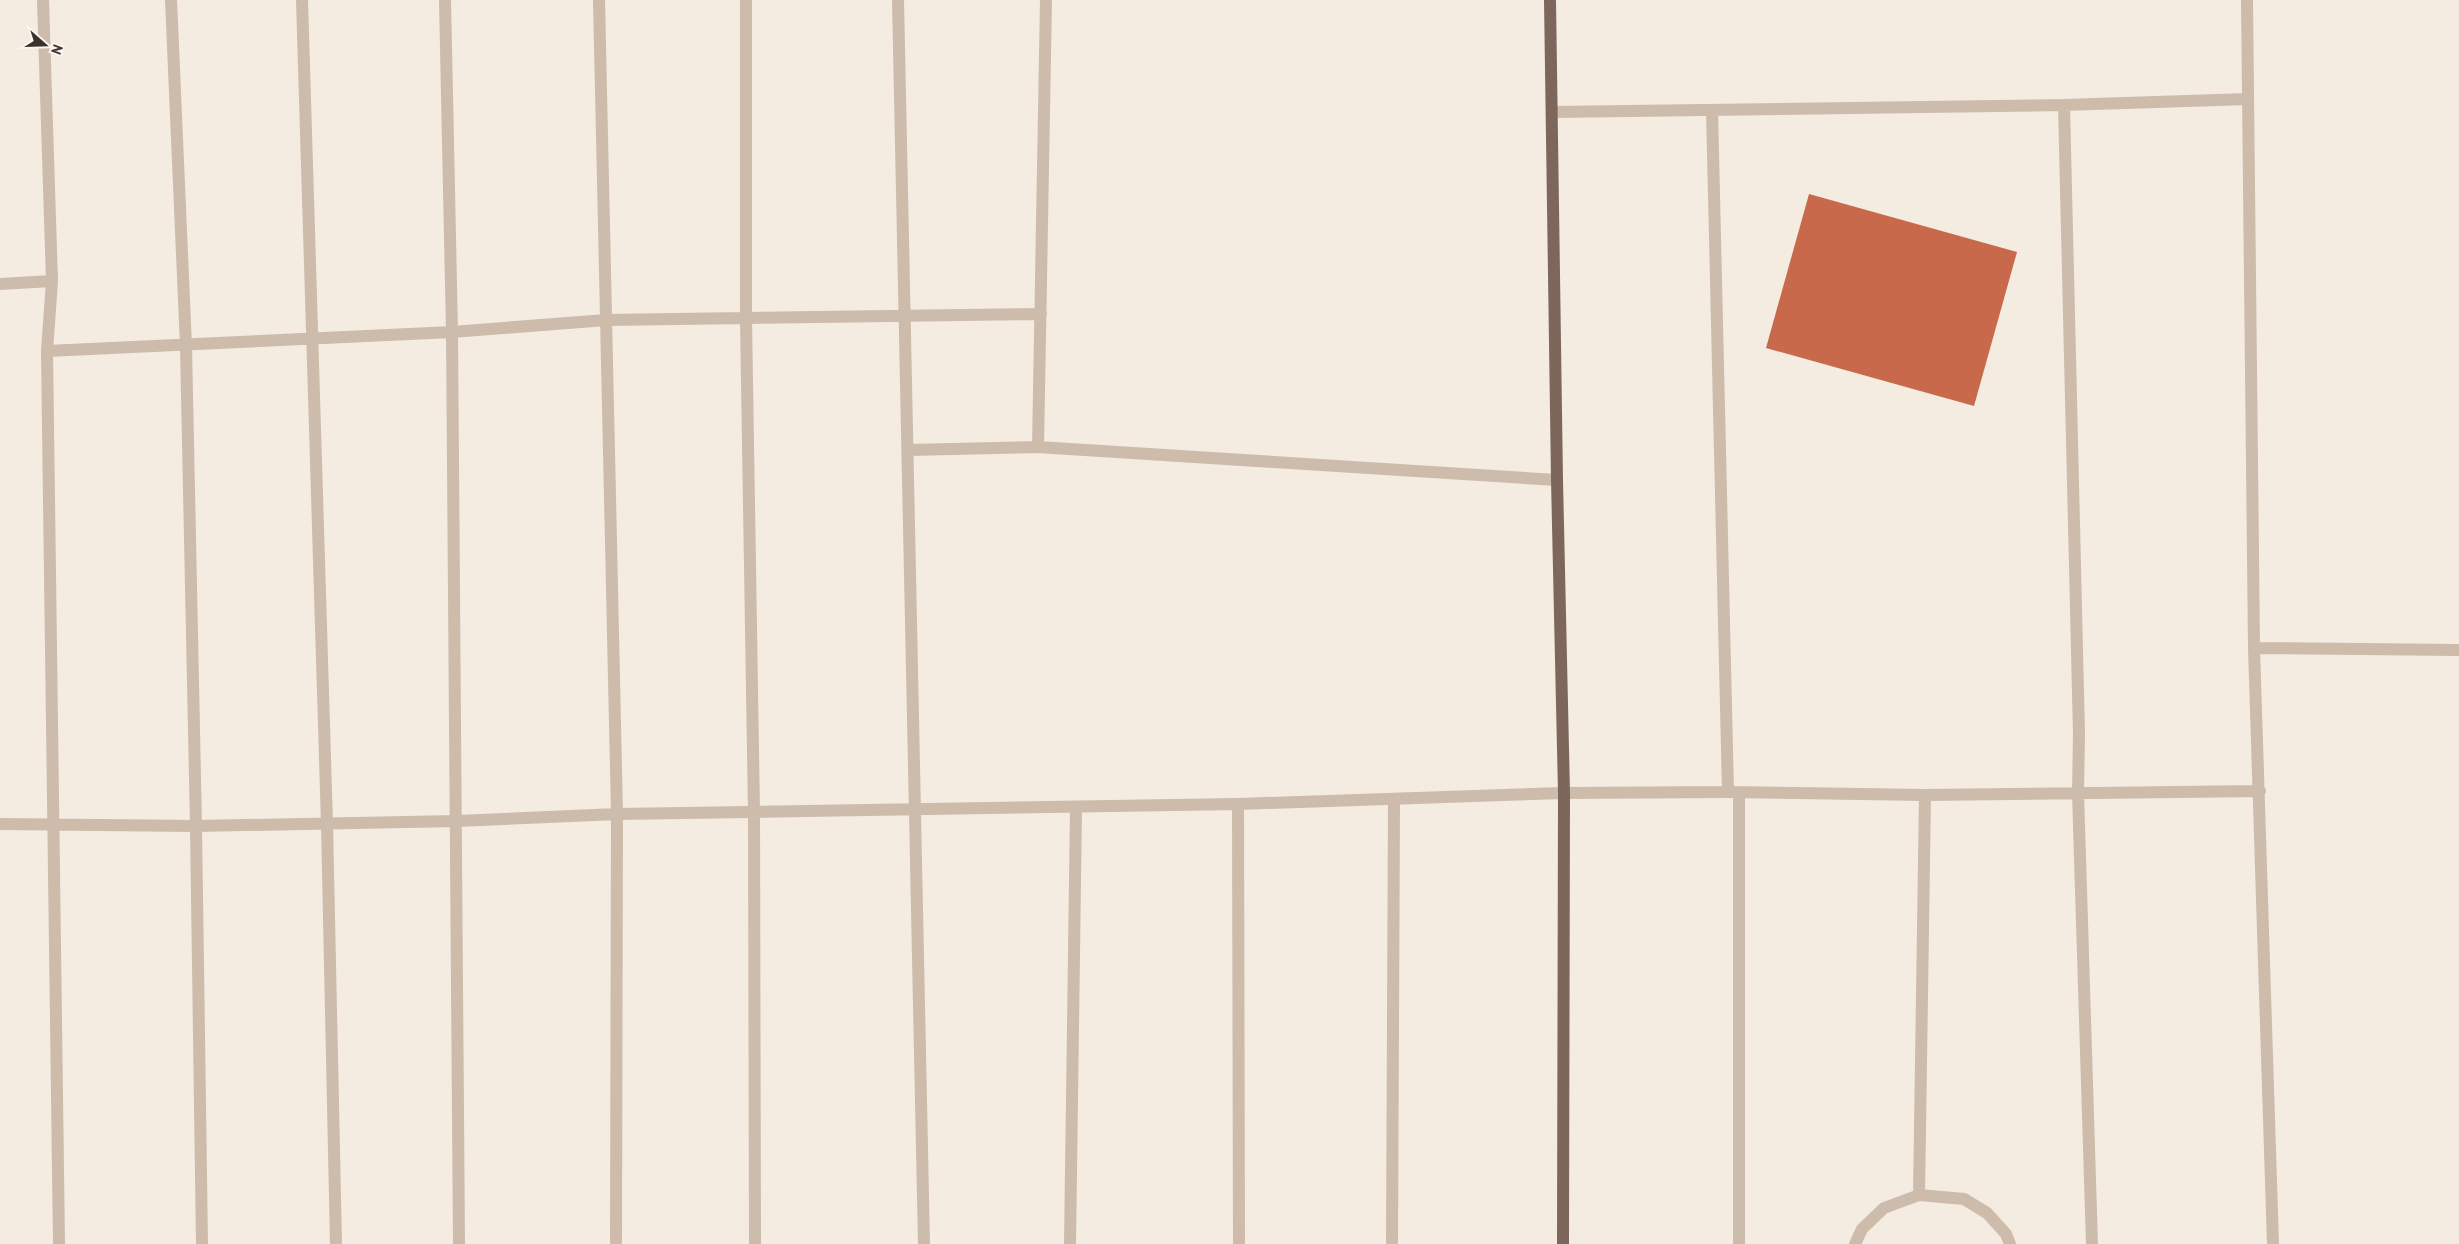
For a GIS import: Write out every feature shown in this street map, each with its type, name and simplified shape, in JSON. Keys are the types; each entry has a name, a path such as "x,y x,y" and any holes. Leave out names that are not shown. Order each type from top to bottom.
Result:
{"main road":[{"path":"1550,0 1564,793 1563,1244"}],"street":[{"path":"43,0 52,281 47,351 59,1244"},
{"path":"171,0 186,346 202,1244"},
{"path":"302,0 327,824 336,1244"},
{"path":"445,0 452,332 459,1244"},
{"path":"599,0 617,814 616,1244"},
{"path":"746,0 746,319 754,812 755,1244"},
{"path":"898,0 917,811 924,1244"},
{"path":"1038,447 1046,0"},
{"path":"2247,0 2254,648 2260,791 2272,1244"},
{"path":"1553,112 2064,105 2248,99"},
{"path":"2064,105 2079,734 2078,793 2092,1244"},
{"path":"1712,110 1733,793 1738,1244"},
{"path":"0,284 52,281"},
{"path":"47,351 186,346 452,332 606,320 1041,314"},
{"path":"908,450 1038,447 1557,480"},
{"path":"2254,648 2459,650"},
{"path":"0,824 196,826 327,824 617,814 917,811 1238,804 1564,793 1925,795 2260,791"},
{"path":"1919,1195 1925,795"},
{"path":"1392,1244 1394,799"},
{"path":"1238,804 1239,1244"},
{"path":"1070,1244 1076,808"},
{"path":"1855,1244 1862,1229 1884,1208 1919,1195 1964,1199 1987,1213 2006,1234 2010,1244"}],"building":[{"path":"1809,194 2017,252 1974,406 1766,348"}]}
